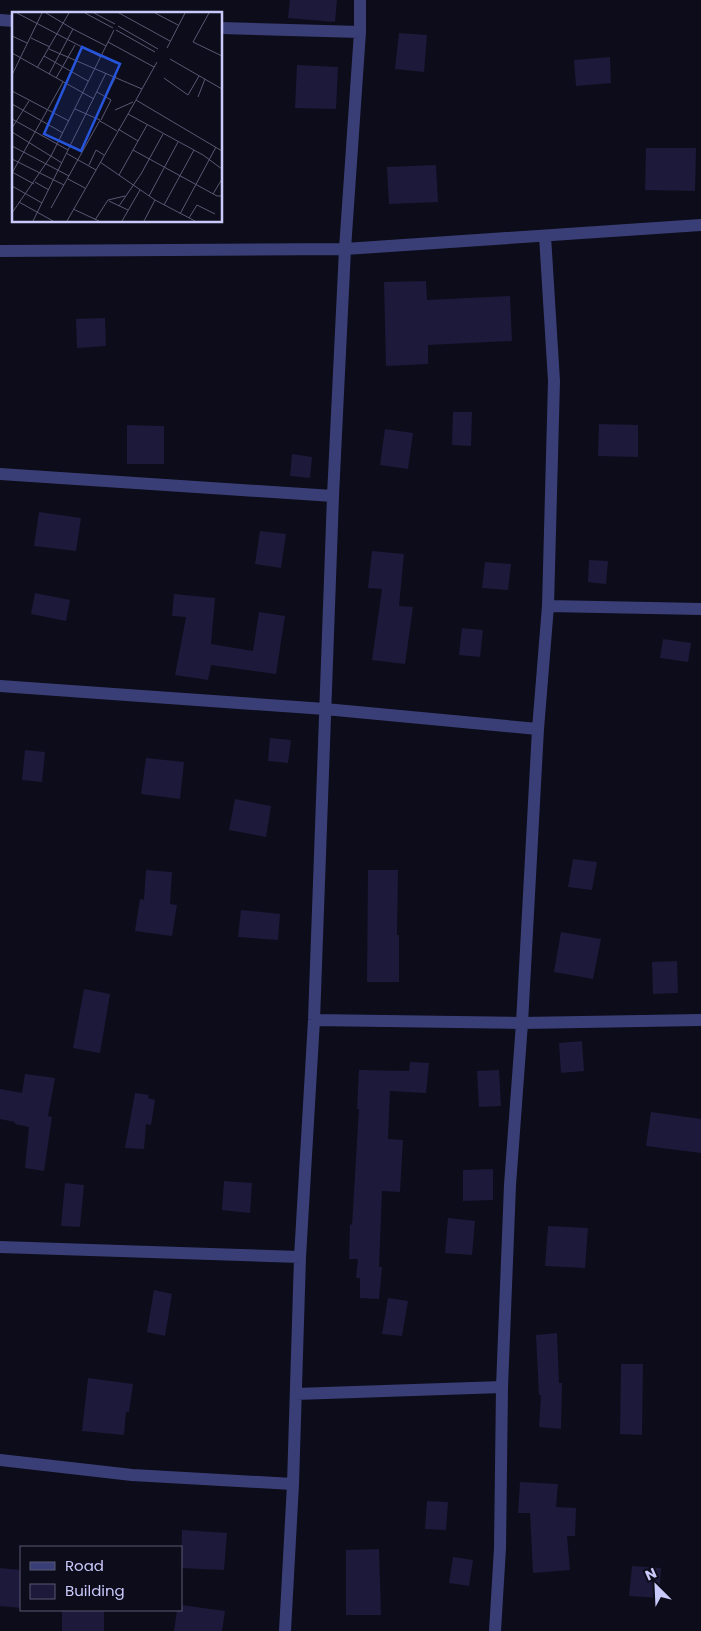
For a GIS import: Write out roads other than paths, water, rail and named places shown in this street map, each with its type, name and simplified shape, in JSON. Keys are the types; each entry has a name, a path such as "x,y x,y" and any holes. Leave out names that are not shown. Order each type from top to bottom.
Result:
{"street":[{"path":"285,1631 293,1484 300,1258 314,1020 333,496 345,249 360,32 360,0"},
{"path":"222,28 360,32"},
{"path":"0,251 345,249 701,225"},
{"path":"495,1631 500,1548 502,1387 510,1185 522,1023 538,729 548,606 554,381 545,236"},
{"path":"0,474 333,496"},
{"path":"548,606 701,609"},
{"path":"0,686 324,708 538,729"},
{"path":"314,1020 522,1023 701,1020"},
{"path":"0,1247 300,1258"},
{"path":"296,1394 502,1387"},
{"path":"0,1460 132,1475 293,1484"}]}
